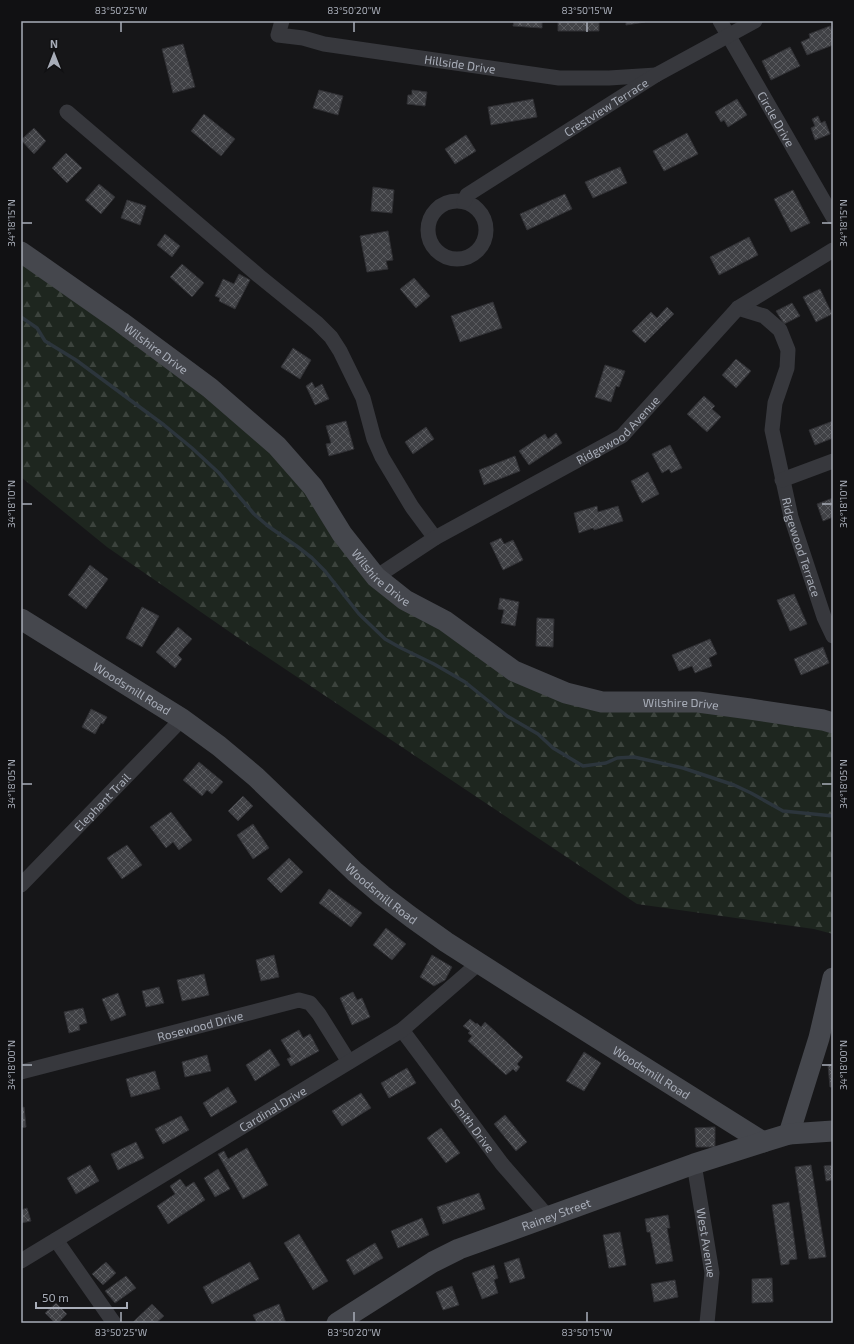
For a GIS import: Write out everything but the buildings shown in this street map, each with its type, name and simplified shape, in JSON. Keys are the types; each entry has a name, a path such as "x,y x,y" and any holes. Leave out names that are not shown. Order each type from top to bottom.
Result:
{"street":[{"name":"Hillside Drive","path":"282,21 278,35 303,38 324,44 559,78 609,78 656,75"},
{"name":"Circle Drive","path":"720,21 833,217"},
{"name":"Crestview Terrace","path":"464,201 467,195 656,75 755,21"},
{"path":"67,112 259,276 318,323 331,337 340,351 363,398 374,439 382,457 412,508 435,538"},
{"name":"Ridgewood Avenue","path":"376,577 435,538 622,436 738,308 833,250"},
{"name":"Wilshire Drive","path":"21,252 121,322 204,384 276,446 313,488 342,534 376,577 405,600 445,622 514,671 566,693 602,702 706,703 750,708 833,723"},
{"name":"Ridgewood Terrace","path":"738,308 764,316 780,330 788,350 787,368 775,403 772,430 791,517 829,615 833,636"},
{"path":"782,480 833,461"},
{"name":"Woodsmill Road","path":"21,619 182,720 219,746 256,777 341,859 382,896 410,917 763,1142"},
{"name":"Elephant Trail","path":"21,885 182,720"},
{"name":"Cardinal Drive","path":"21,1261 402,1030 480,963"},
{"path":"789,1134 819,1038 833,978"},
{"name":"Rosewood Drive","path":"21,1072 299,1000 310,1003 319,1014 349,1062"},
{"name":"Smith Drive","path":"402,1030 502,1164 549,1218"},
{"name":"Rainey Street","path":"337,1323 433,1262 459,1249 549,1218 694,1164 763,1142 789,1134 833,1131"},
{"name":"West Avenue","path":"694,1164 712,1273 707,1323"},
{"path":"56,1240 114,1323"}],"green space":[{"path":"21,249 251,418 372,569 567,697 833,723 833,934 814,929 637,904 237,637 107,547 21,477"}],"waterway":[{"path":"21,317 37,328 45,341 76,360 164,425 192,448 219,473 254,514 312,558 325,571 359,614 385,639 465,682 507,716 538,734 553,748 583,766 606,763 617,758 634,757 683,768 734,785 783,811 833,816"}]}
